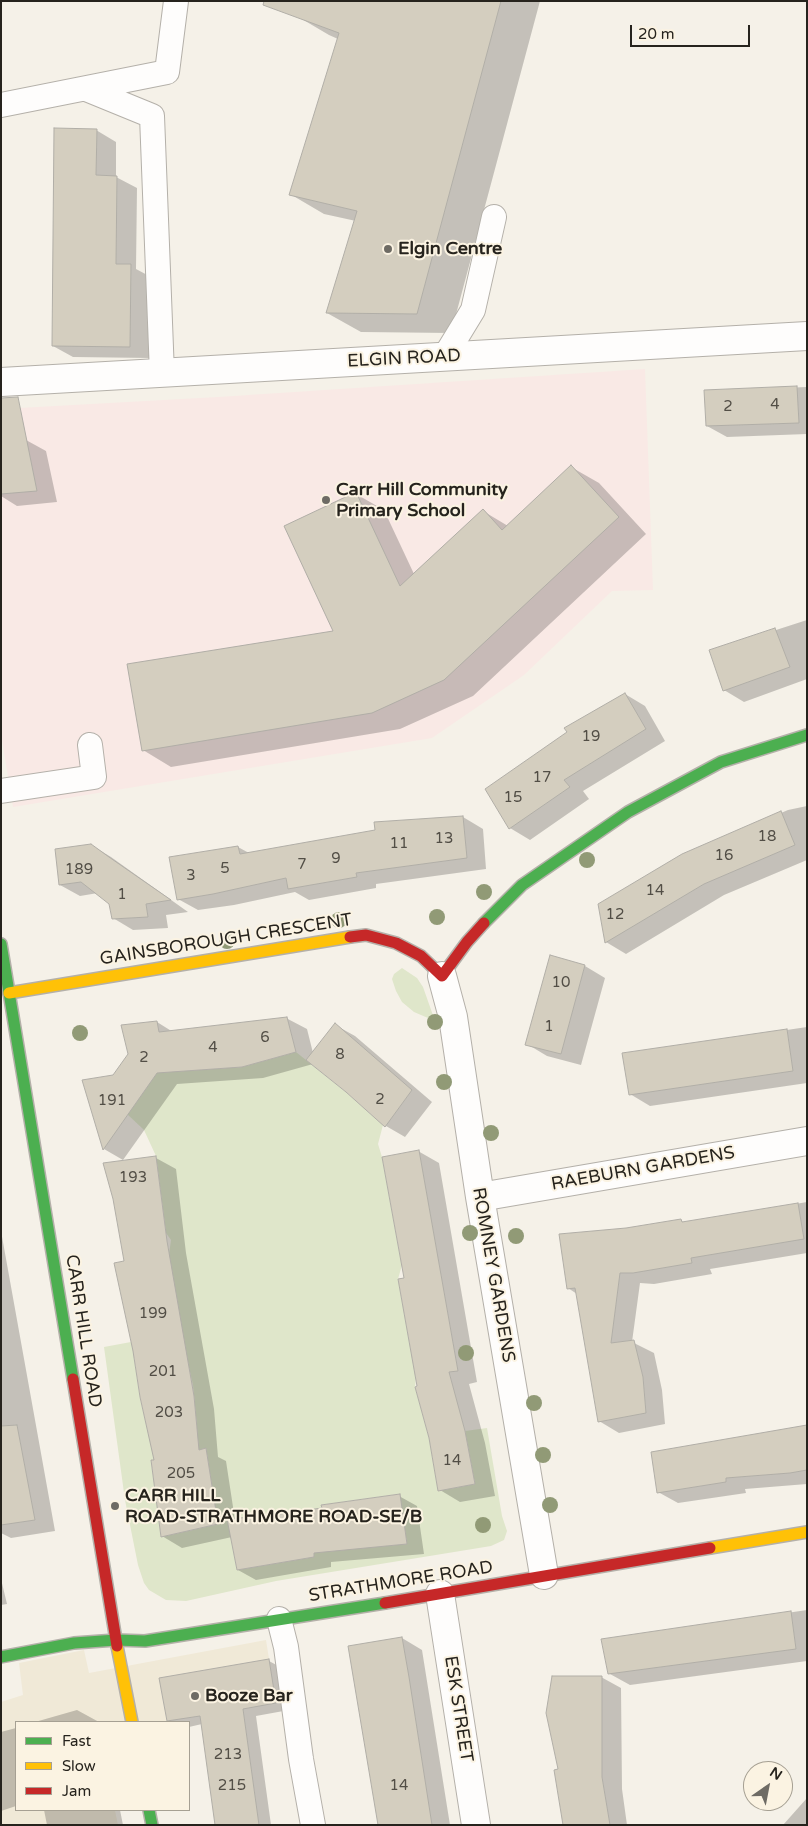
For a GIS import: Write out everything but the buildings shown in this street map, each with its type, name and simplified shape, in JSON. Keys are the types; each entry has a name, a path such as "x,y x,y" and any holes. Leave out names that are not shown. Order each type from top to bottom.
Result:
{"street":[{"name":"ELGIN ROAD","path":"1,382 807,336"},
{"path":"442,976 467,942 522,885 628,812 721,762 807,735"},
{"name":"GAINSBOROUGH CRESCENT","path":"10,992 337,938 366,935 396,944 421,956 442,976"},
{"name":"CARR HILL ROAD","path":"1,944 116,1640 132,1721"},
{"name":"ROMNEY GARDENS","path":"442,976 452,1017 480,1198 544,1575"},
{"name":"RAEBURN GARDENS","path":"480,1198 807,1140"},
{"name":"STRATHMORE ROAD","path":"1,1657 74,1643 116,1640 145,1641 440,1594 807,1532"},
{"name":"ESK STREET","path":"440,1594 476,1825"},
{"path":"149,1811 152,1825"}],"lane":[{"path":"1,105 167,72 176,1"},
{"path":"86,89 152,116 162,374"},
{"path":"445,356 473,310 494,218"},
{"path":"1,791 94,777 90,745"},
{"path":"279,1619 286,1647 301,1759 313,1825"}],"shaded area":[{"name":"Carr Hill Community Primary School","path":"645,369 653,590 612,591 524,675 432,738 13,807 1,734 1,409"},
{"path":"266,1640 276,1703 167,1721 15,1721 15,1811 115,1811 118,1825 1,1825 1,1702 23,1695 19,1663 84,1650 89,1673"}],"green space":[{"path":"402,968 417,978 423,987 435,1021 414,1012 402,1002 392,979 394,974"},
{"path":"296,1052 383,1125 378,1144 402,1265 398,1279 416,1378 415,1387 429,1438 438,1491 475,1484 465,1431 487,1428 502,1516 507,1531 504,1540 491,1546 276,1581 186,1601 166,1600 149,1590 144,1583 138,1565 125,1500 104,1347 131,1342 169,1254 171,1240 166,1233 156,1156 144,1130 127,1114 164,1062 179,1071 242,1067","holes":["184,1346 193,1385 197,1427 149,1436 140,1398 134,1358","206,1448 215,1525 161,1537 151,1461","399,1494 407,1544 329,1550 321,1505","310,1513 314,1557 237,1570 228,1521"]}],"traffic: fast":[{"path":"484,923 522,885 628,812 721,762 807,735"},
{"path":"1,944 73,1379"},
{"path":"1,1657 74,1643 116,1640 145,1641 385,1603"},
{"path":"149,1811 152,1825"}],"traffic: slow":[{"path":"9,993 350,937"},
{"path":"710,1548 807,1532"},
{"path":"117,1646 132,1721"}],"traffic: jam":[{"path":"350,937 366,935 396,943 421,956 442,976 467,942 484,923"},
{"path":"73,1379 117,1646"},
{"path":"385,1603 710,1548"}],"place":[{"name":"Elgin Centre","path":"388,249"},
{"name":"Carr Hill Community Primary School","path":"326,500"},
{"name":"CARR HILL ROAD-STRATHMORE ROAD-SE/B","path":"115,1506"},
{"name":"Booze Bar","path":"195,1696"}]}
